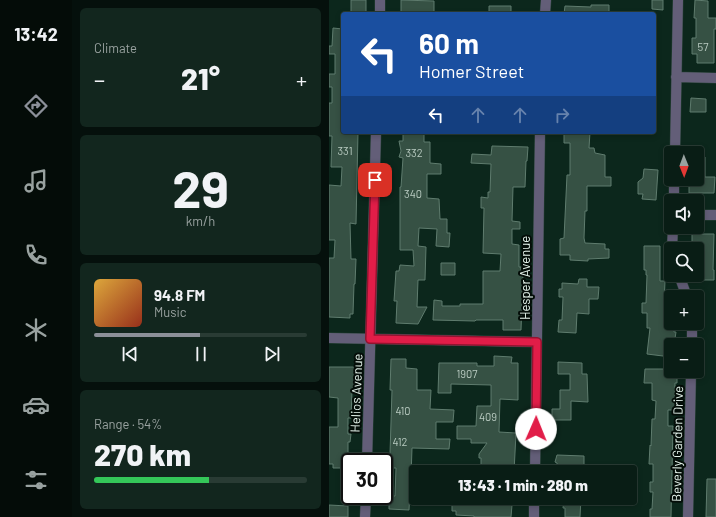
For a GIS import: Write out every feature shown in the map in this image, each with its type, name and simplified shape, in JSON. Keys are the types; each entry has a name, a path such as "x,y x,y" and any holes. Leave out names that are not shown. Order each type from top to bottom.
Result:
{"street":[{"path":"380,0 380,12"},
{"path":"545,12 546,0"},
{"path":"675,146 678,0"},
{"path":"677,77 716,78"},
{"name":"Helios Avenue","path":"367,453 376,134"},
{"name":"Hesper Avenue","path":"535,465 540,134"},
{"path":"704,215 716,215"},
{"path":"329,338 537,342"},
{"name":"Beverly Garden Drive","path":"688,517 691,378"},
{"path":"365,517 366,505"},
{"path":"534,517 535,505"}],"building":[{"path":"351,0 366,0 366,12 351,12"},
{"path":"401,0 434,1 434,12 401,12"},
{"path":"652,0 663,0 663,10 652,9"},
{"path":"695,0 708,1 708,18 716,18 716,29 714,29 714,63 697,63 697,54 692,54 692,38 696,38 696,18 694,18"},
{"path":"591,5 609,5 609,12 564,12 565,6 591,7"},
{"path":"489,6 511,6 511,12 489,12"},
{"path":"333,28 341,29 341,134 358,134 356,224 350,223 351,259 356,259 353,314 350,314 350,318 329,317 329,258 334,258 335,240 329,240 329,185 341,186 342,167 331,167 332,136 329,136 329,103 332,103 332,87 329,87 329,74 335,74 335,54 329,54 329,46 332,46"},
{"path":"691,98 706,99 706,112 690,112"},
{"path":"403,134 424,134 424,142 430,142 430,163 441,164 441,174 427,174 427,198 439,199 440,219 447,219 447,233 450,233 449,247 436,246 437,229 419,228 418,246 426,247 425,280 418,280 417,307 427,307 418,324 396,323 397,301 394,301 396,271 399,271 400,265 414,266 413,250 400,250 400,187 403,158 399,157 401,151 399,141 403,141"},
{"path":"564,134 590,134 589,148 594,148 595,153 605,155 605,177 611,177 611,186 587,186 587,211 585,211 584,238 585,243 605,244 605,249 609,249 609,258 588,259 588,261 570,260 570,255 560,255 560,239 564,238 567,175 570,175 570,143 564,143"},
{"path":"492,146 528,147 525,187 513,187 512,221 520,222 520,229 512,229 512,244 519,245 519,267 521,267 521,273 523,273 521,330 503,330 503,320 433,320 434,300 442,301 442,306 483,304 483,271 500,271 501,254 483,253 484,208 481,208 481,197 488,198 488,192 490,192 491,164 471,163 472,154 491,155"},
{"path":"705,157 705,177 715,177 714,193 689,193 689,186 704,186"},
{"path":"644,169 658,170 656,200 642,199 643,194 638,194 638,182 643,178"},
{"path":"692,234 714,234 714,280 704,280 704,242 692,242"},
{"path":"644,246 660,246 660,281 665,282 664,330 674,330 674,332 676,332 675,338 664,338 664,356 647,354 650,328 647,328 647,313 642,313 642,303 646,303 647,275 646,270 644,270"},
{"path":"441,263 455,263 455,275 441,275"},
{"path":"579,279 587,279 587,287 599,287 598,299 589,299 589,314 577,313 576,333 558,332 559,320 562,320 563,297 559,297 559,289 562,289 562,283 578,284"},
{"path":"494,356 512,357 511,363 518,363 518,400 500,399 499,432 516,433 514,465 481,465 481,458 479,458 479,454 487,443 471,443 471,439 457,439 457,426 476,426 477,406 491,406 491,385 451,384 451,393 438,393 439,363 477,363 477,366 494,366"},
{"path":"391,359 406,359 406,368 417,369 417,390 431,390 430,409 454,410 453,422 436,422 436,439 450,439 449,449 412,448 411,465 409,465 409,510 389,509 389,505 393,505 393,496 395,496 396,468 393,468 393,453 390,453 392,390 390,390"},
{"path":"558,362 582,363 582,374 587,374 588,402 571,401 571,420 552,420 552,409 560,409 560,390 570,390 570,374 558,374"},
{"path":"329,367 357,367 357,391 352,391 351,418 348,418 348,434 351,434 350,442 348,442 348,453 341,453 341,468 333,468 333,464 329,464 329,427 338,427 338,398 329,397"},
{"path":"645,369 664,369 664,378 677,378 677,383 675,383 675,410 668,410 668,426 673,426 671,517 650,517 653,492 650,492 650,482 653,482 653,464 649,464 652,419 655,419 656,401 652,400 652,383 644,383"},
{"path":"557,455 584,456 584,465 557,465 555,462"},
{"path":"707,479 716,479 716,517 706,517"},
{"path":"329,505 348,506 348,517 329,517"},
{"path":"452,505 512,505 511,517 474,517 456,515 456,511 452,511"},
{"path":"563,505 581,505 580,517 565,517 565,508 563,508"}],"route":[{"path":"375,180 370,339 537,342 536,429"}]}
